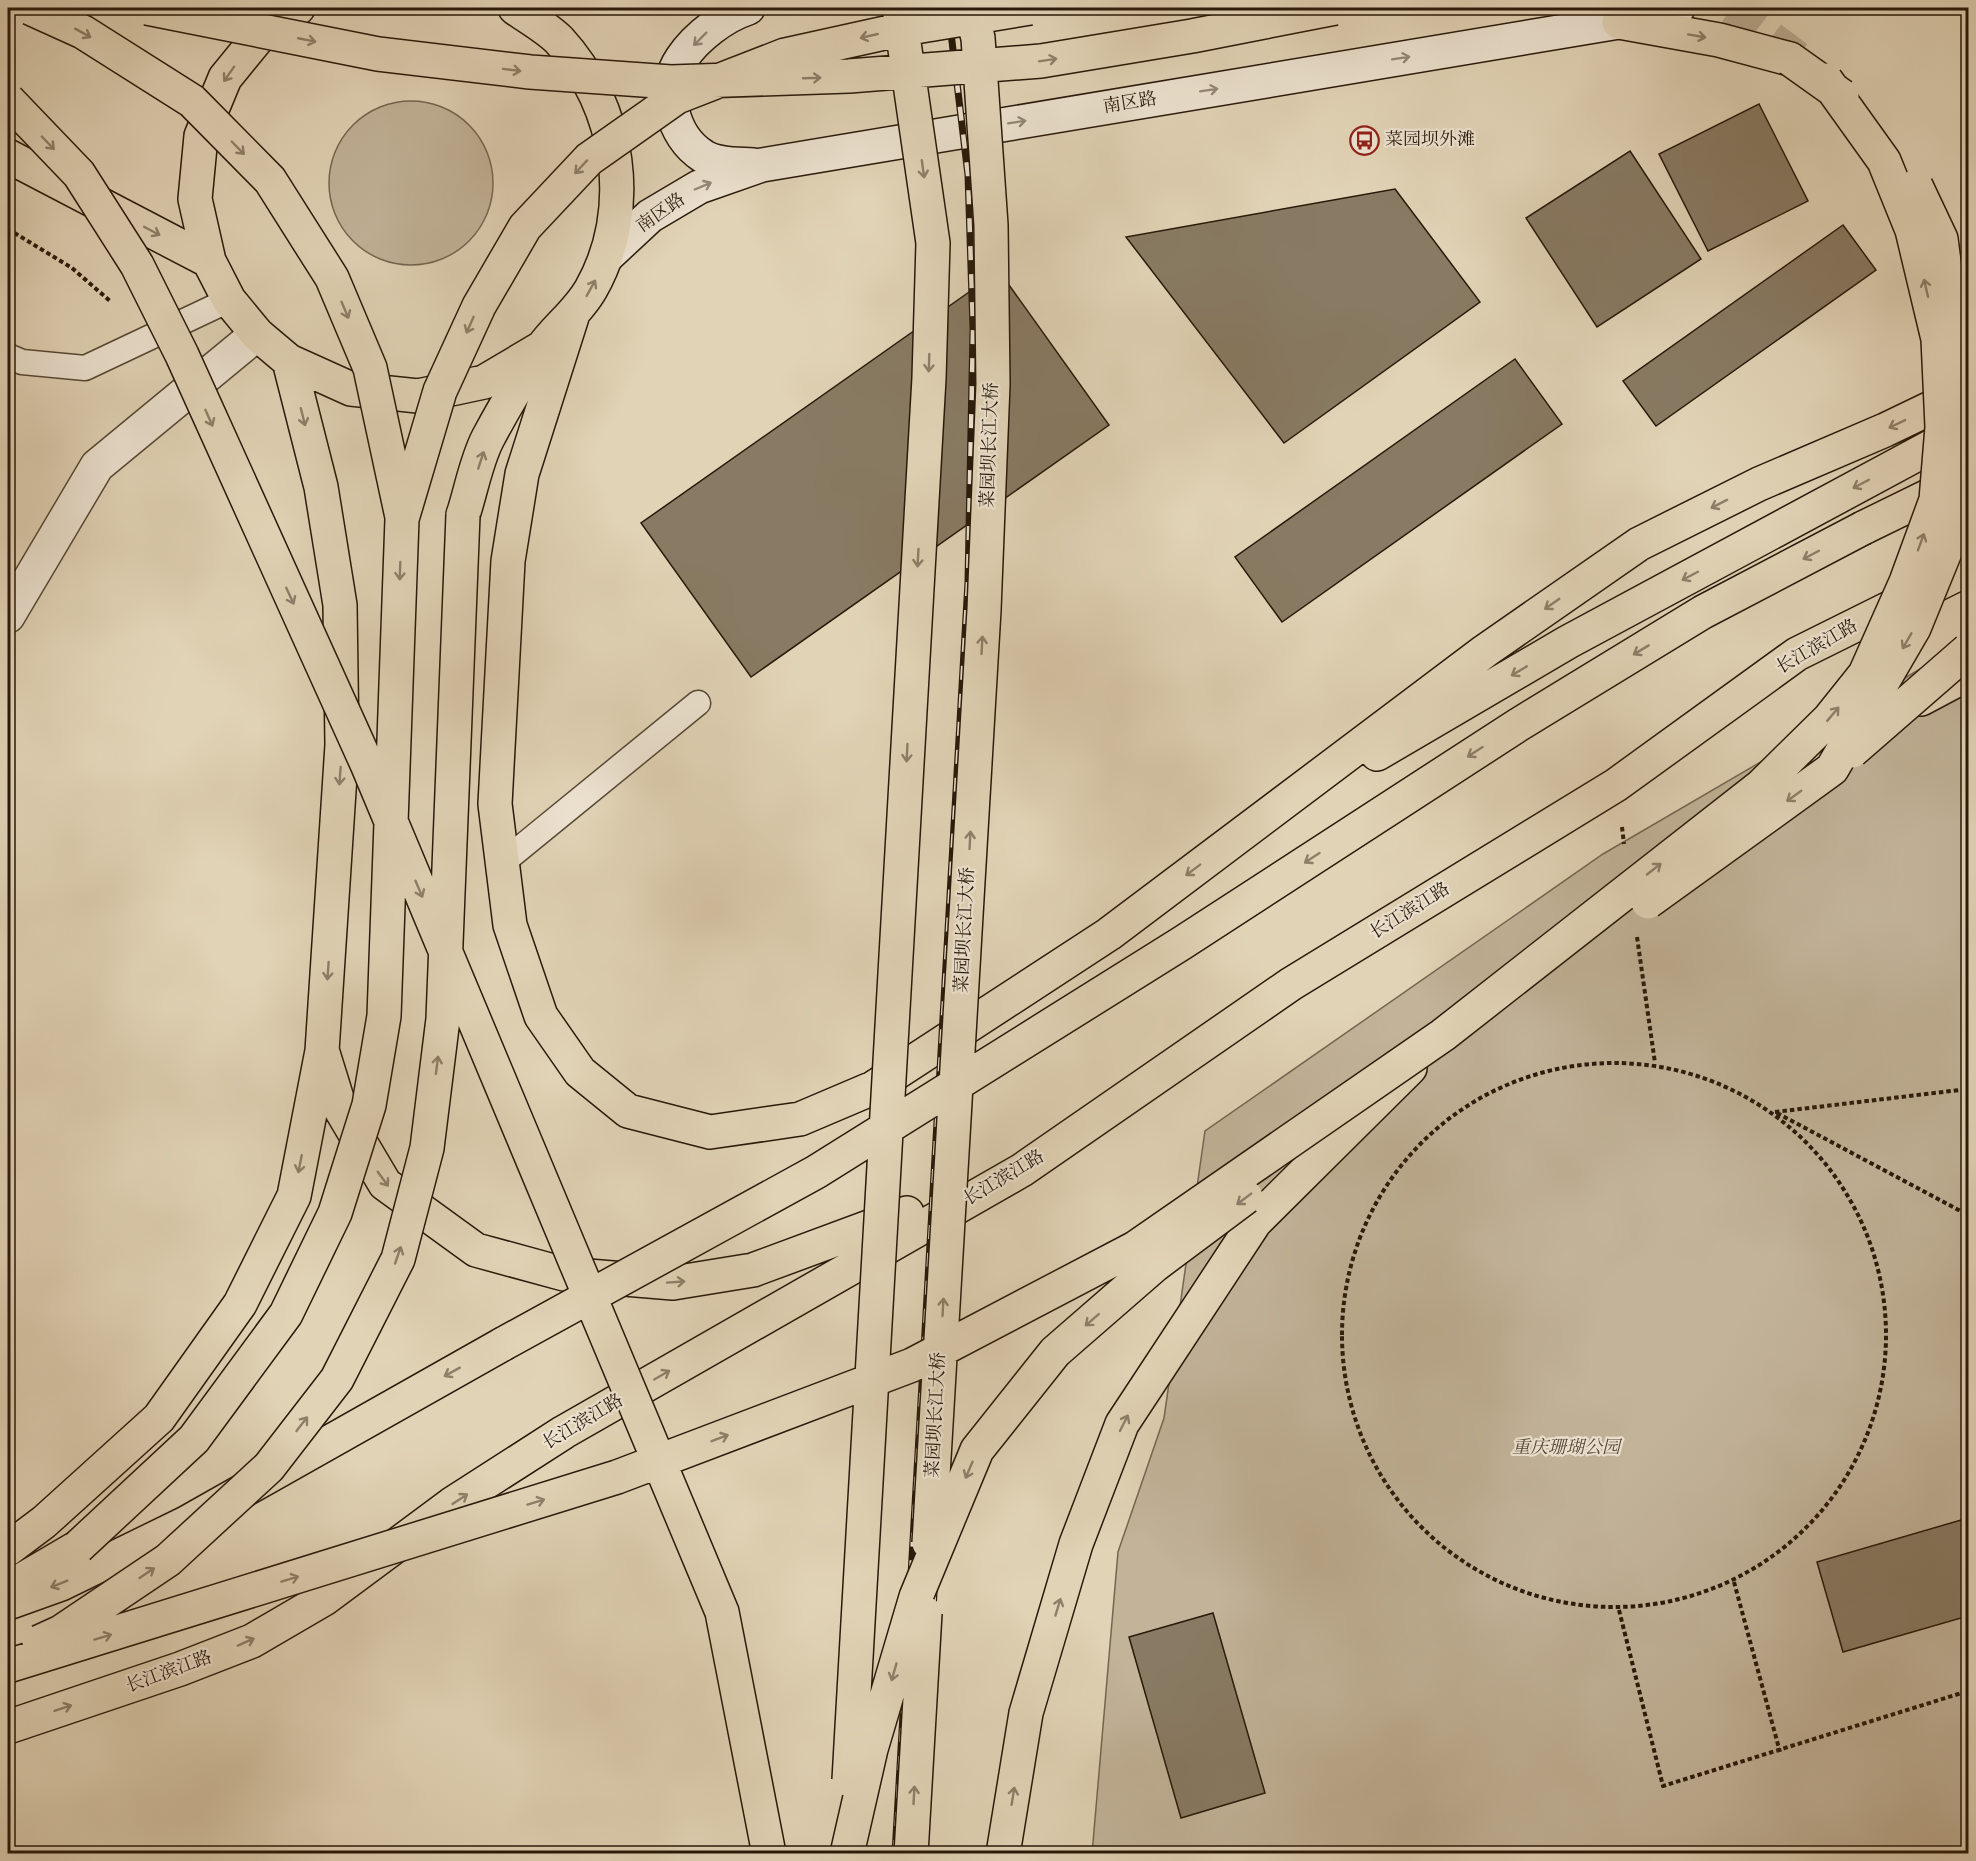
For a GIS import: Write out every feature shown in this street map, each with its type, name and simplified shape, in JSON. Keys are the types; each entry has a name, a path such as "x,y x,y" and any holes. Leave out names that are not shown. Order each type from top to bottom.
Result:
{"main road":[{"path":"8,1588 78,1547 194,1439 286,1314 335,1213 369,1105 384,1016 402,519 370,368 332,278 270,180 192,101 83,32 30,8"},
{"path":"147,8 378,54 530,72 671,82 849,76 1041,61 1192,36 1335,8"},
{"path":"298,8 266,29 225,78 201,136 195,199 209,261 229,300 257,334 288,361 351,389 418,396 484,382 543,347"},
{"path":"8,1657 61,1632 168,1560 269,1467 337,1379 398,1258 427,1148 443,1019 463,516 487,440 543,347 572,317 591,288 606,257 616,213 616,157 597,94 558,40 515,8"},
{"path":"748,8 738,11 696,42 681,59 670,91 673,121 685,140 704,157 725,163 762,165"},
{"path":"846,1854 929,378 933,254 899,8"},
{"name":"菜园坝长江大桥","path":"911,1854 984,610 993,384 991,225 978,38 970,8"},
{"path":"402,519 440,391 479,306 525,227 589,159 677,98 784,55 903,29 1030,8"},
{"name":"南区路","path":"606,257 650,216 699,187 762,165 1619,22 1678,8"},
{"path":"1619,22 1719,40 1790,59 1849,101 1903,159 1941,239 1968,445"},
{"path":"8,1666 617,1477 912,1365 1135,1248 1443,1035 1761,786 1829,719 1866,674 1906,582 1936,500 1942,427 1938,339 1912,230 1884,161 1826,80"},
{"path":"8,100 79,174 137,265 182,356 367,764 722,1612 769,1854"},
{"path":"8,156 209,261"},
{"path":"572,317 522,474 508,561 495,804 510,925 541,1016 580,1072 628,1111 710,1132 800,1119 873,1088 1109,934 1485,651 1639,544 1759,484 1885,430 1968,390"},
{"path":"8,616 97,466 257,334"},
{"path":"8,1549 44,1522 159,1418 240,1304 294,1196 322,1051 342,745 340,605 321,487 288,361"},
{"path":"1231,841 1568,642 1968,427"},
{"path":"1832,769 1914,628 1945,552 1968,467"},
{"path":"8,1603 61,1584 186,1523 503,1344 816,1172 1192,936 1527,719 1703,612 1863,528 1968,477"},
{"name":"长江滨江路","path":"8,1727 180,1669 252,1641 324,1599 452,1504 564,1432 1022,1170 1291,984 1616,785 1797,654 1968,568"},
{"path":"846,1854 871,1749 916,1597 929,1565 977,1450 1055,1352 1183,1244 1476,1025 1832,769 1968,650"},
{"path":"1761,786 1968,674"},
{"path":"1003,1854 1026,1713 1076,1544 1122,1424 1255,1221 1443,1035"},
{"path":"322,1051 340,1108 385,1184 476,1251 564,1274 673,1283 753,1270 1022,1170"}],"lane":[{"path":"8,356 22,362 84,368 229,300"},
{"path":"502,864 698,703"}],"path":[{"path":"8,230 72,268 152,337"},
{"path":"1774,1112 1840,1178 1880,1264 1888,1358 1864,1450 1811,1527 1734,1582 1619,1610 1520,1593 1434,1542 1371,1464 1341,1367 1348,1267 1390,1176 1462,1106 1554,1067 1655,1063 1774,1112 1968,1215"},
{"path":"1774,1112 1968,1089"},
{"path":"1734,1582 1780,1752"},
{"path":"1619,1610 1663,1786 1780,1752 1968,1691"}],"green space":[{"path":"411,101 427,102 443,107 457,114 469,125 480,137 487,151 492,167 492,199 487,215 480,229 469,241 457,252 443,259 427,264 411,265 395,264 379,259 365,252 353,241 342,229 335,215 330,199 329,183 330,167 335,151 342,137 353,125 365,114 379,107 395,102"},
{"name":"重庆珊瑚公园","path":"1968,641 1968,1853 1092,1854 1118,1552 1164,1418 1205,1131 1603,854"}],"building":[{"path":"1759,104 1808,201 1708,251 1659,154"},
{"path":"1630,151 1701,259 1597,327 1526,218"},
{"path":"1395,189 1480,302 1284,443 1126,237"},
{"path":"1843,225 1876,270 1656,426 1623,381"},
{"path":"999,271 1109,425 751,677 641,523"},
{"path":"1515,359 1562,424 1282,622 1235,557"},
{"path":"1968,1518 1968,1616 1843,1652 1817,1562"},
{"path":"1213,1613 1265,1793 1181,1818 1129,1637"}],"tunnel":[{"path":"1732,8 1806,64"}],"railway":[{"path":"895,1854 968,582 973,329 968,175 948,8"},
{"path":"919,1854 992,582 1000,319 990,177 970,8"}],"place":[{"name":"菜园坝外滩","path":"1364,140"}]}
